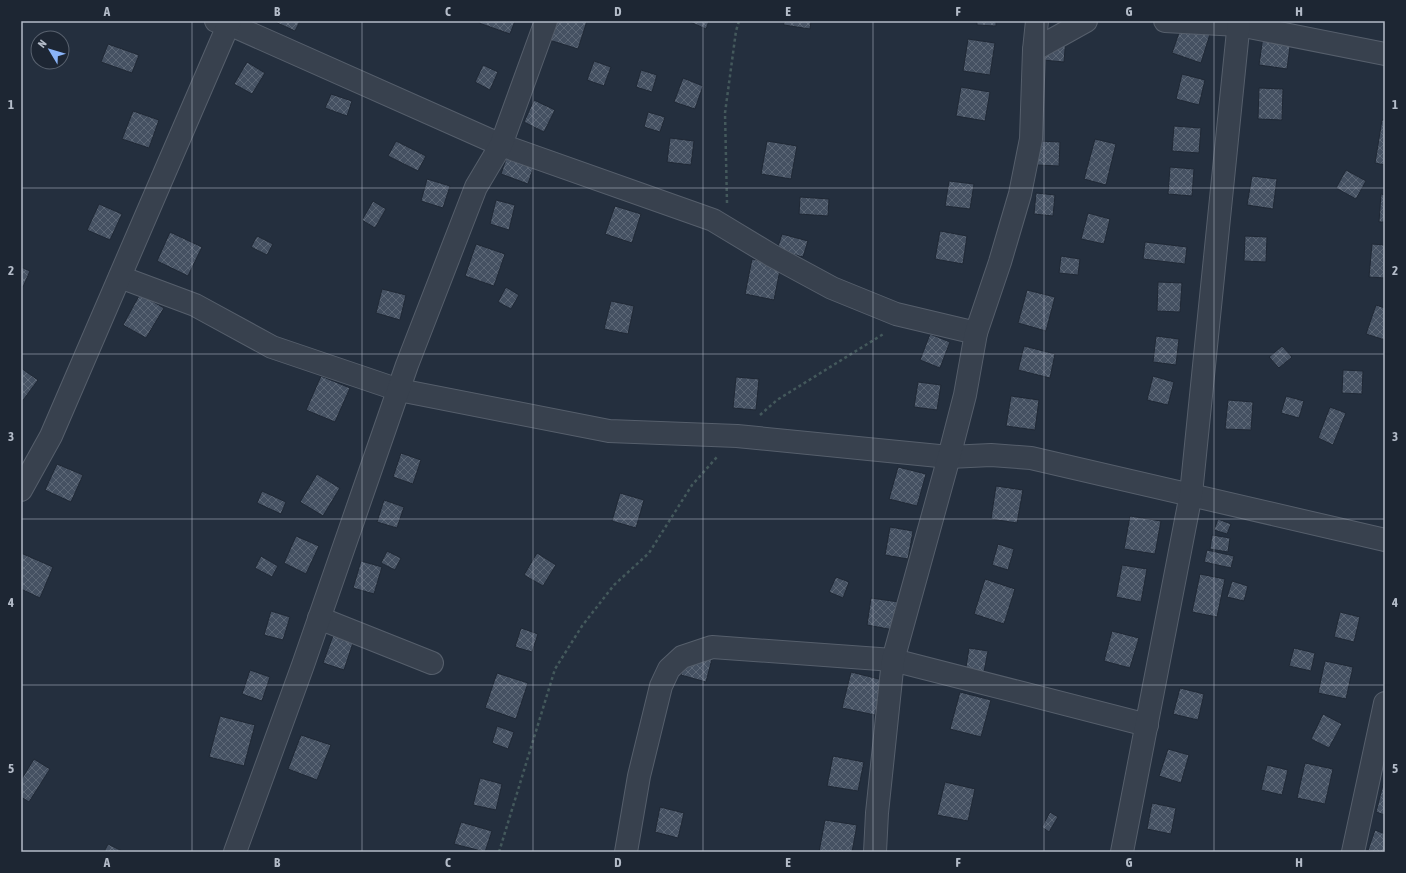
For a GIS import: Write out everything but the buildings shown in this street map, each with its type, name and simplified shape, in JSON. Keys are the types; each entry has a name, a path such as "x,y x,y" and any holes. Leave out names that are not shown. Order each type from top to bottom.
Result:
{"street":[{"path":"235,852 410,357 476,187 501,145 546,21"},
{"path":"875,852 877,813 893,660 965,395 976,333 1000,262 1020,194 1031,139 1034,50 1037,21"},
{"path":"1034,50 1086,21"},
{"path":"1165,21 1239,23 1385,54"},
{"path":"21,490 51,436 120,277 225,22 501,145 713,220 832,288 896,314 976,333"},
{"path":"1122,852 1191,494 1239,23"},
{"path":"120,277 195,305 272,347 399,390 609,431 737,436 949,457 991,455 1031,458 1385,540"},
{"path":"319,618 432,663"},
{"path":"626,852 639,776 661,686 669,669 682,657 712,647 893,660 1147,725"},
{"path":"1352,852 1385,703"}],"path":[{"path":"728,229 725,113 736,31 739,21"},
{"path":"499,852 555,669 582,626 614,585 649,554 692,485 737,436 777,400 909,318"}]}
